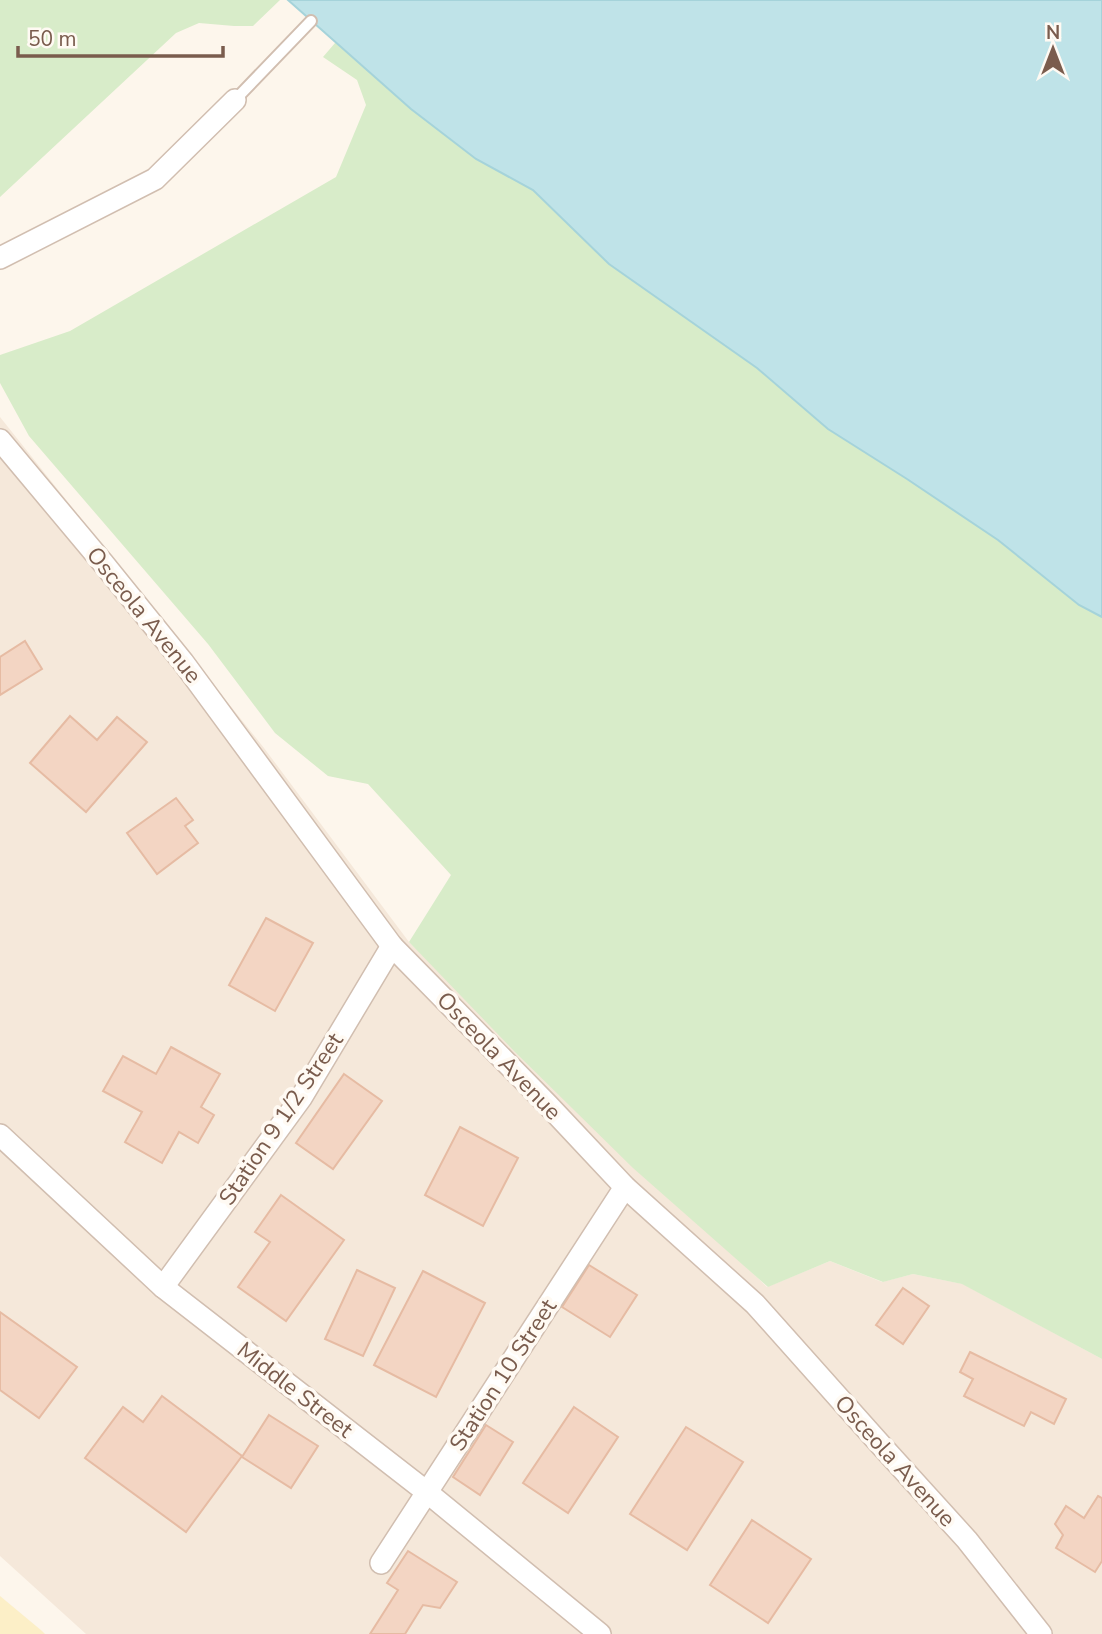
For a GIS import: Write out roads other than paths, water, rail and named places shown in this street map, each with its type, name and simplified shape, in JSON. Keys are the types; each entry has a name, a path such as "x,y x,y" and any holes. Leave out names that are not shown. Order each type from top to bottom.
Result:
{"street":[{"path":"0,258 155,178 235,100"},
{"name":"Osceola Avenue","path":"0,440 183,662 392,946 625,1187 755,1304 967,1540 1041,1634"},
{"name":"Station 9 1/2 Street","path":"163,1287 301,1098 392,946"},
{"name":"Middle Street","path":"0,1135 163,1287 428,1493 600,1634"},
{"name":"Station 10 Street","path":"382,1563 625,1187"}],"lane":[{"path":"235,100 311,21"}],"water":[{"path":"288,0 1102,0 1102,617 1079,605 998,540 828,429 757,368 609,264 533,190 476,159 411,109"}]}
